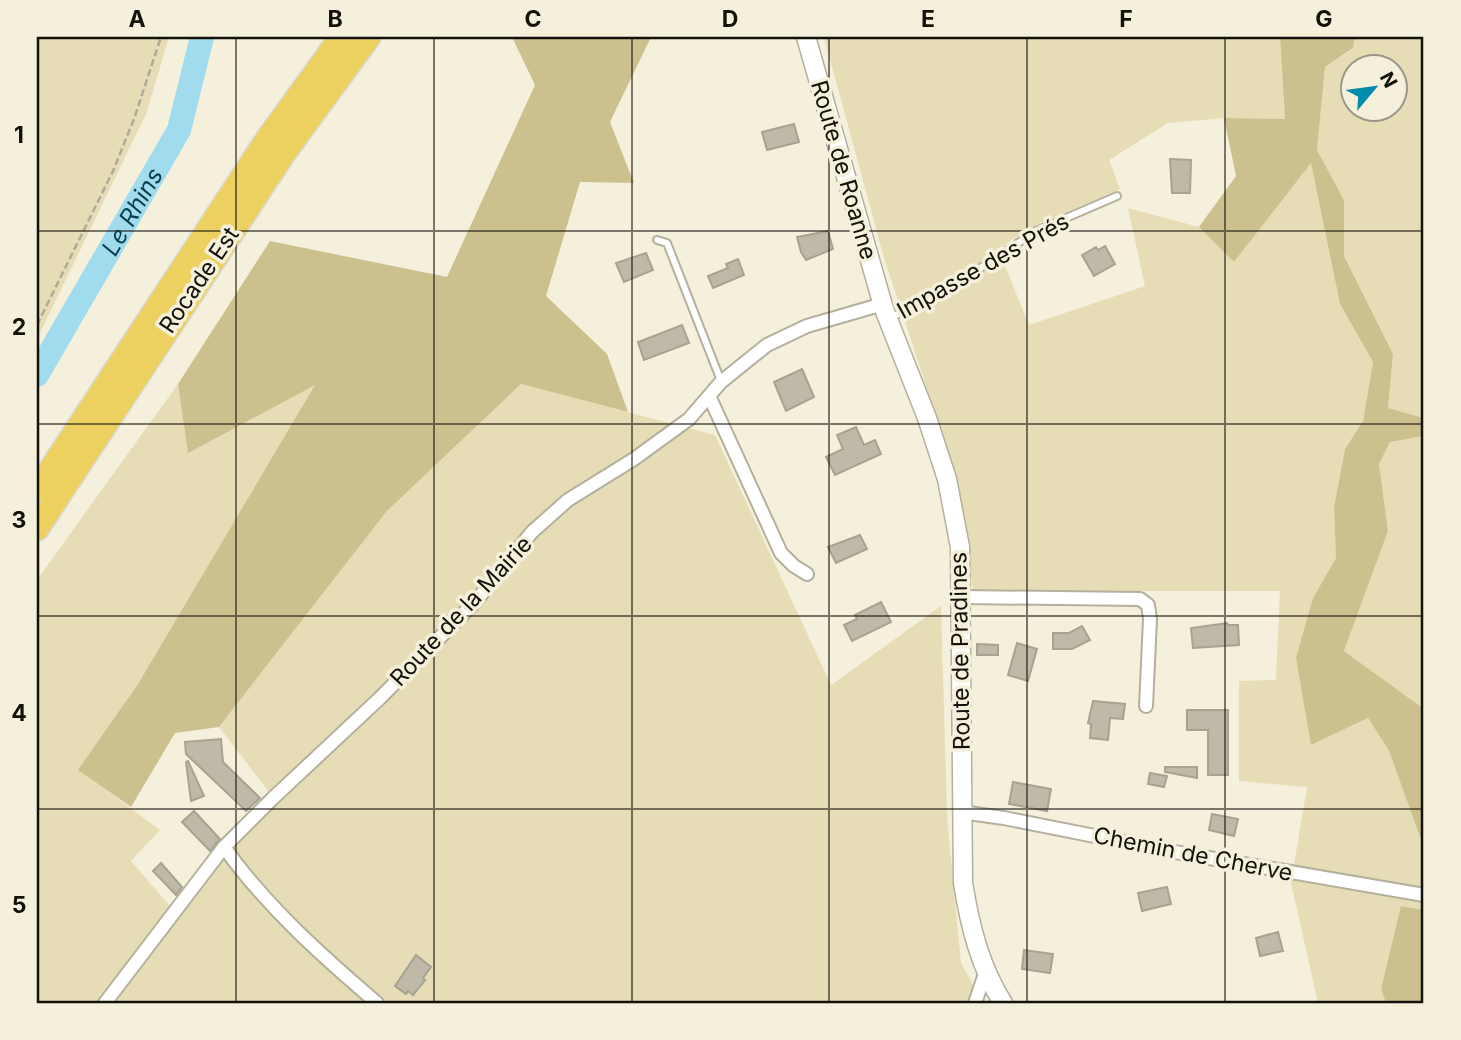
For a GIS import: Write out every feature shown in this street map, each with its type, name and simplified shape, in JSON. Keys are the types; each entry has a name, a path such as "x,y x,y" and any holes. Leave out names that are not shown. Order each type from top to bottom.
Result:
{"highway":[{"name":"Rocade Est","path":"37,490 268,138 341,37"},
{"name":"Rocade Est","path":"37,529 285,152 369,37"}],"street":[{"name":"Route de Roanne","path":"807,37 885,311"},
{"name":"Route de la Mairie","path":"105,1003 224,848 476,601 532,532 568,500 634,459 689,419 710,398 721,382 767,345 797,330 885,311"},
{"name":"Route de Pradines","path":"885,311 927,418 947,480 960,547 963,883 970,925 990,982 1003,1003"},
{"path":"710,398 781,553 807,574"},
{"path":"961,597 1140,598 1148,604 1150,619 1146,706"},
{"name":"Chemin de Cherve","path":"961,812 1424,895"},
{"path":"224,848 247,879 339,971 377,1003"},
{"path":"975,1003 986,971"}],"lane":[{"name":"Impasse des Prés","path":"885,311 949,289 1036,232 1117,196"},
{"path":"657,240 667,243 721,382"}],"path":[{"path":"37,325 113,171 134,119 161,37"}],"shaded area":[{"path":"37,37 169,37 146,114 37,339"},
{"path":"512,37 651,37 610,122 634,183 580,182 546,296 607,354 628,412 521,384 387,511 219,727 175,733 131,807 78,770 138,684 315,385 188,453 178,384 270,241 447,277 535,85"},
{"path":"824,37 1280,37 1285,119 1225,118 1168,123 1109,160 1120,189 1032,227 998,249 1029,325 1145,286 1128,208 1199,227 1234,262 1311,162 1340,304 1373,362 1363,421 1345,449 1334,507 1336,558 1313,598 1311,745 1368,718 1389,751 1424,848 1424,910 1402,906 1381,989 1386,1003 1318,1003 1291,883 1307,787 1239,781 1239,681 1276,680 1280,591 973,591 956,477 884,258"},
{"path":"1280,37 1355,37 1353,48 1347,52 1338,52 1338,58 1325,67 1317,150 1344,200 1344,256 1393,354 1388,408 1424,418 1424,436 1390,442 1379,464 1388,531 1344,651 1424,709 1424,848 1389,751 1368,718 1311,745 1296,658 1313,598 1336,558 1334,507 1345,449 1363,421 1373,362 1340,304 1311,163 1234,262 1199,227 1236,176 1224,118 1285,119"},
{"path":"1355,37 1424,37 1424,418 1388,408 1393,354 1344,256 1344,200 1317,150 1325,67 1338,59 1338,122 1408,122 1408,52 1348,52 1353,49"},
{"path":"178,384 188,452 316,384 138,684 79,770 160,830 131,861 170,906 269,792 219,727 387,511 521,384 715,435 831,685 941,606 947,817 961,963 983,1003 37,1003 37,580"},
{"path":"1424,436 1424,709 1344,651 1388,531 1379,464 1390,442"},
{"path":"1401,906 1424,910 1424,1003 1386,1003 1381,989"}],"building":[{"path":"794,124 799,142 767,150 762,132"},
{"path":"1170,159 1191,160 1190,193 1172,193"},
{"path":"828,231 833,249 806,260 797,237"},
{"path":"1105,246 1115,264 1094,276 1082,255 1096,247 1098,250"},
{"path":"646,253 653,270 624,282 616,263"},
{"path":"738,259 744,275 713,288 708,276 728,268 726,264"},
{"path":"682,325 689,343 644,360 638,342"},
{"path":"802,369 814,397 786,411 774,382"},
{"path":"856,427 864,445 875,440 881,454 835,475 826,457 843,449 837,435"},
{"path":"860,535 867,549 836,563 828,547"},
{"path":"881,602 891,622 852,641 844,625 857,619 855,615"},
{"path":"1227,623 1238,625 1239,645 1193,648 1191,628"},
{"path":"1082,626 1090,640 1072,649 1053,649 1053,633 1069,633"},
{"path":"1017,643 1037,649 1028,681 1008,675"},
{"path":"977,644 998,645 998,655 977,655"},
{"path":"1093,701 1125,704 1123,719 1110,718 1108,740 1090,738 1091,724 1088,723"},
{"path":"1187,710 1228,710 1228,775 1208,775 1208,730 1187,730"},
{"path":"221,739 223,762 260,798 246,811 186,754 185,742"},
{"path":"188,761 204,796 191,801 186,762"},
{"path":"1165,767 1197,767 1197,778 1165,772"},
{"path":"1150,773 1167,776 1164,787 1148,784"},
{"path":"1013,782 1051,789 1047,811 1009,804"},
{"path":"194,811 220,839 210,851 182,822"},
{"path":"1212,814 1238,819 1234,836 1209,830"},
{"path":"161,863 182,887 176,895 153,871"},
{"path":"1167,887 1171,904 1142,911 1138,893"},
{"path":"1278,932 1283,951 1260,956 1256,938"},
{"path":"1024,950 1053,954 1050,973 1022,969"},
{"path":"416,955 431,967 413,995 408,991 406,994 395,986"}],"waterway":[{"name":"Le Rhins","path":"37,375 179,130 202,37"}]}
